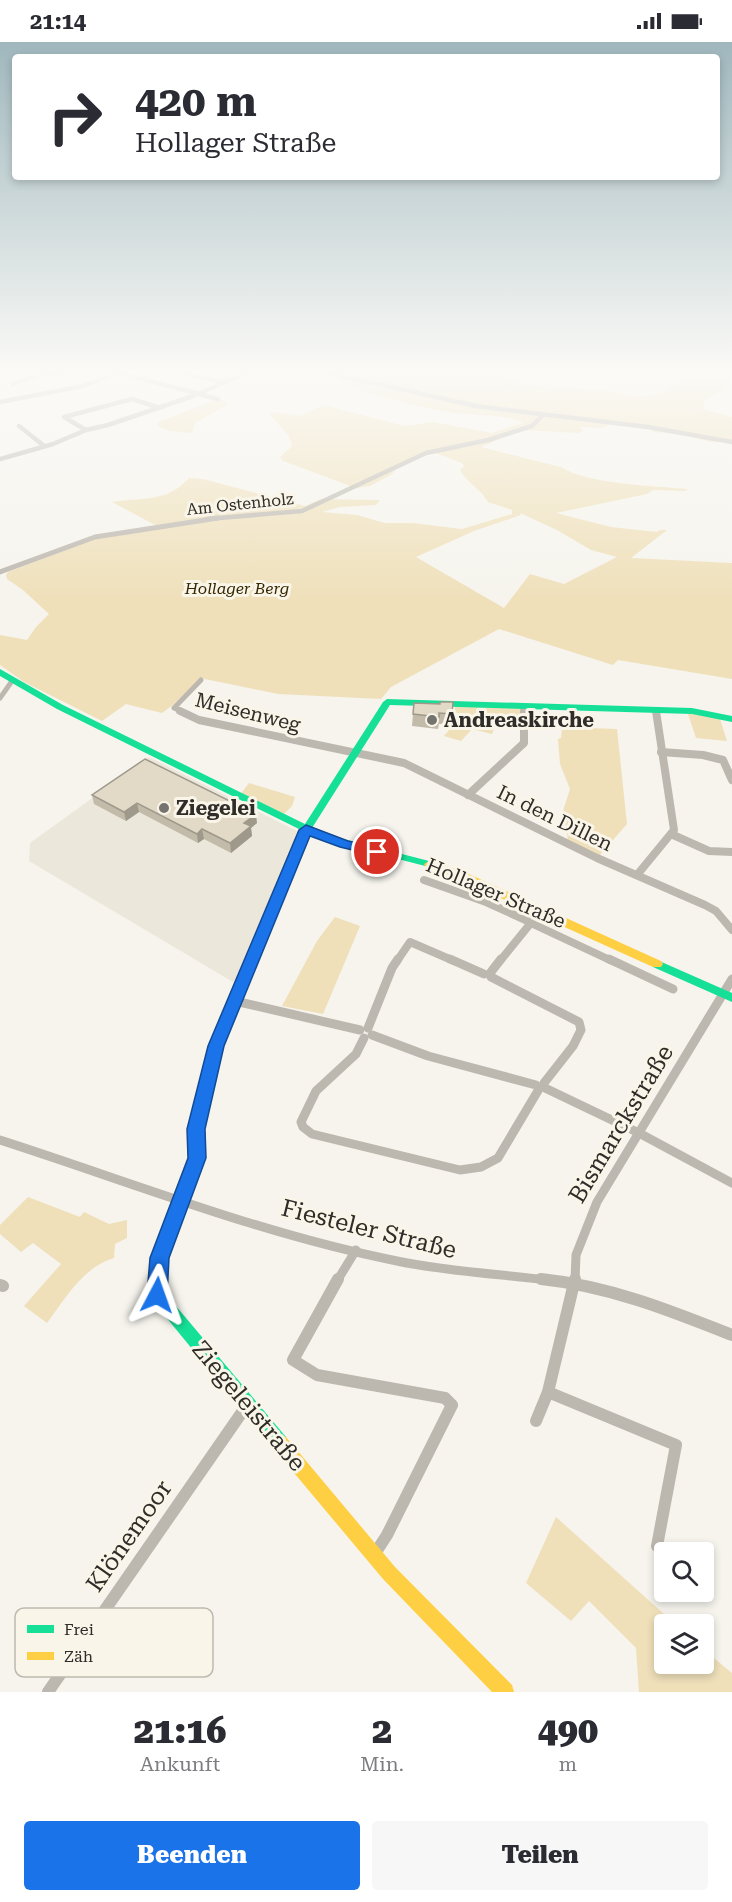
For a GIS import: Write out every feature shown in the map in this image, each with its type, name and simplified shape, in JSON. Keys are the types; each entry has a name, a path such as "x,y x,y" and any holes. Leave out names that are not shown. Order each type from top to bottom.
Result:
{"street":[{"path":"0,459 40,446"},
{"name":"Am Ostenholz","path":"0,572 95,537 112,533 216,518 302,511 426,453 459,446"},
{"name":"Hollager Straße","path":"0,672 12,681 306,830 345,844 436,866 541,910 728,996"},
{"name":"Meisenweg","path":"201,680 174,708 199,720 354,754"},
{"path":"0,699 12,681"},
{"name":"Ziegeleistraße","path":"505,1692 374,1555 157,1295 159,1258 197,1158 196,1129 216,1046 306,830 387,702 524,706"},
{"path":"468,795 520,749 524,742 524,706 692,711 732,719"},
{"path":"637,875 674,830 656,710"},
{"path":"661,752 703,755 723,760 732,780"},
{"name":"In den Dillen","path":"354,754 404,763 637,875 705,905 729,919 732,930"},
{"path":"671,834 712,852 723,854 732,852"},
{"path":"424,880 486,902 674,989"},
{"path":"489,974 541,910"},
{"path":"410,942 489,974 579,1022 581,1030 573,1046 541,1086 498,1158 481,1167 460,1170 312,1134 303,1127 301,1122 316,1091 356,1054 366,1033 392,968 410,942"},
{"path":"728,996 732,979"},
{"name":"Bismarckstraße","path":"536,1421 548,1392 575,1283 576,1255 586,1225 597,1202 639,1133 728,996"},
{"path":"235,1001 366,1033 428,1056 541,1086 639,1133 732,1183"},
{"name":"Fiesteler Straße","path":"0,1140 182,1201 393,1261 454,1272 575,1283 642,1300 732,1335"},
{"path":"356,1250 315,1318 294,1360 316,1375 445,1398 452,1405 387,1535 374,1555"},
{"path":"548,1392 676,1445 658,1542"},
{"name":"Klönemoor","path":"106,1608 247,1405"},
{"name":"Klönemoor","path":"48,1692 58,1677"}],"shaded area":[{"path":"149,757 299,832 240,979 233,982 29,861 30,843"}],"green space":[{"name":"Hollager Berg","path":"292,446 483,446 481,447 561,467 572,473 603,481 688,489 685,491 653,490 647,494 556,513 611,527 657,532 667,530 631,558 732,563 732,679 618,660 613,665 499,629 391,687 381,699 278,694 200,678 162,713 126,704 102,721 24,682 0,665 0,635 27,640 49,614 7,579 8,572 97,538 158,529 155,525 112,502 154,498 172,492 189,478 203,479 305,506 321,499 380,500 376,505 340,507 322,512 357,515 385,523 413,523 462,529 512,514 512,510 488,502 463,475 460,470 464,466 462,463 430,451 398,467 391,475 370,486 356,488 283,461 280,457","holes":["520,513 557,530 591,550 617,557 564,584 530,574 504,608 416,557 474,531 521,515"]},
{"path":"455,705 524,706 524,723 497,721 492,734 472,729 461,741 444,736 455,723"},
{"path":"687,711 719,716 727,741 696,738"},
{"path":"562,727 617,729 627,824 599,856 568,840 563,811 570,789 560,764 558,739 561,738"},
{"path":"249,783 295,797 292,806 281,817 239,796"},
{"path":"335,917 360,926 323,1014 282,1006 317,941"},
{"path":"28,1197 80,1217 84,1212 109,1224 127,1220 127,1238 115,1244 114,1258 103,1262 84,1276 47,1323 24,1306 61,1264 33,1243 21,1252 0,1234 0,1225"},
{"path":"556,1517 664,1614 654,1614 654,1674 714,1674 714,1658 732,1673 732,1692 639,1692 636,1648 589,1601 571,1621 526,1583"}],"building":[{"path":"440,702 453,702 452,714 439,713 439,717 413,714 414,703 440,704"},
{"name":"Ziegelei","path":"145,759 256,814 244,823 251,826 230,843 202,829 197,834 137,803 124,812 92,795"}],"traffic: fast":[{"path":"0,672 60,707 321,836 429,864"},
{"path":"293,861 306,830 387,702 692,711 732,719"},
{"path":"657,964 732,998"},
{"path":"208,1079 196,1129 197,1158 159,1258 157,1295 280,1443"}],"traffic: slow":[{"path":"208,1079 216,1046 293,861"},
{"path":"429,864 458,874 657,964"},
{"path":"280,1443 389,1573 505,1692"}],"place":[{"name":"Andreaskirche","path":"432,720"},
{"name":"Ziegelei","path":"164,808"}],"route":[{"path":"157,1295 159,1258 197,1158 196,1129 216,1046 306,830 321,837 377,852"}]}
